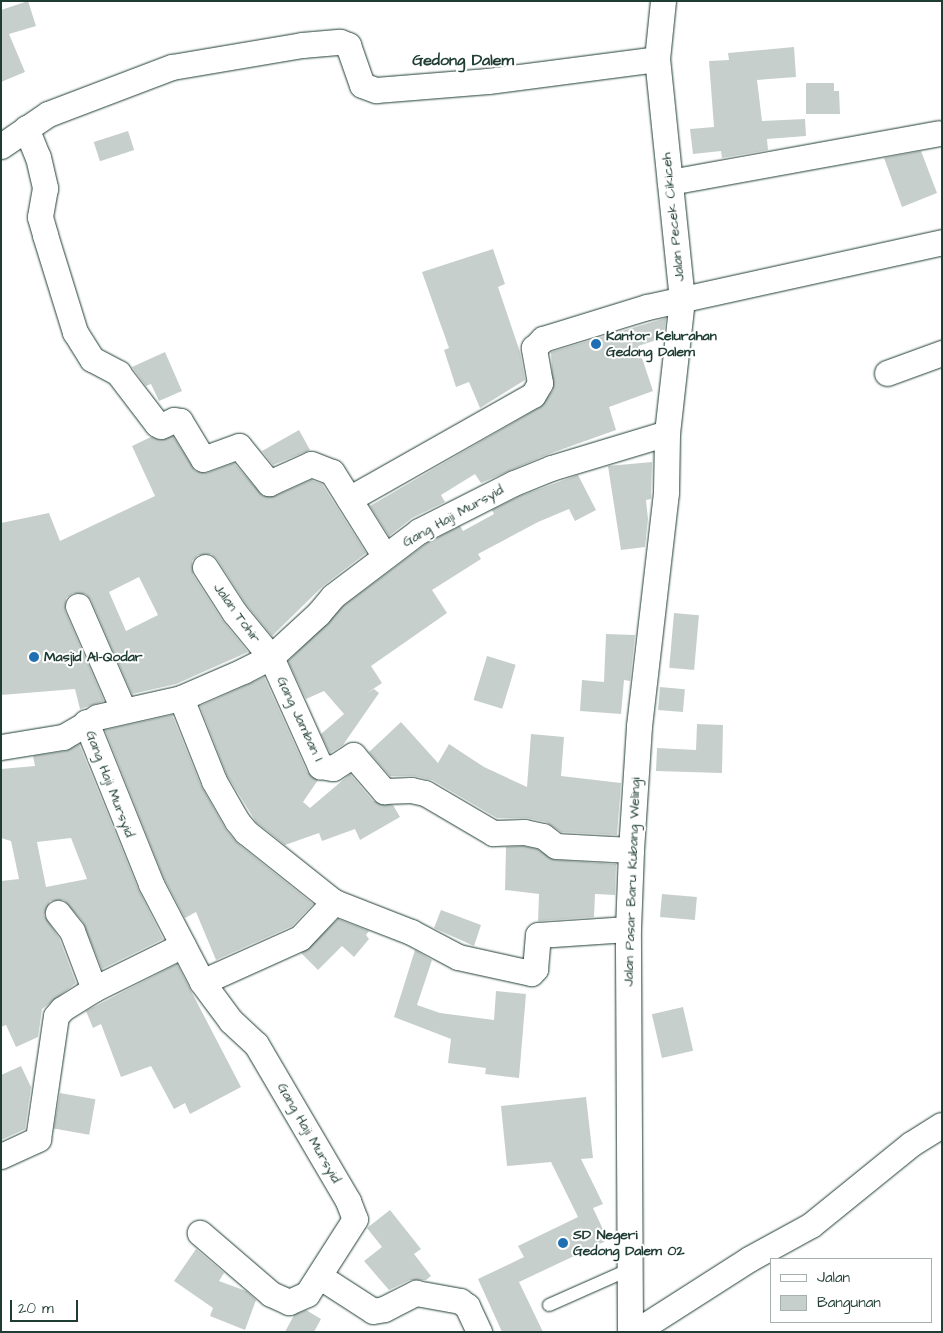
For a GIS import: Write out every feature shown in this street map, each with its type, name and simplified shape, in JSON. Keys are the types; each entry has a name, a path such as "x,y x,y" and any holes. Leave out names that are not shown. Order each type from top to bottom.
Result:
{"street":[{"name":"Jalan Pecek Cikiceh","path":"663,1 657,59 682,300 667,433"},
{"path":"1,146 34,120 75,102 172,67 302,45 340,42 348,46 362,84 376,90 488,82 657,59"},
{"path":"26,128 38,157 45,188 40,217 45,235 76,332 92,359 118,373 157,424 161,426 174,420 180,422 203,459 239,446 269,483 311,464 318,464 332,472 384,555"},
{"path":"670,182 939,133"},
{"path":"349,499 533,395 540,383 534,348 543,339 682,300 942,242"},
{"path":"888,373 942,353"},
{"name":"Gang Haji Mursyid","path":"200,1234 270,1294 289,1302 302,1298 319,1276 351,1228 354,1219 353,1210 256,1044 231,1021 202,982 133,843 86,722 123,709 181,698 271,657 318,614 333,596 384,555 420,532 514,483 578,458 667,433"},
{"name":"Jalan Pasar Baru Kubang Welingi","path":"630,1332 628,1270 628,929 631,850 639,726 666,492 667,433"},
{"name":"Jalan Tohir","path":"205,567 234,612 271,657"},
{"path":"78,606 123,709"},
{"name":"Gang Jamban I","path":"271,657 320,766 333,768 353,755 384,791 411,790 425,793 492,833 524,832 542,836 556,846 631,850"},
{"path":"181,698 214,781 237,821 246,832 334,902 411,932 458,957 531,972 535,969 538,935 628,929"},
{"path":"1,747 51,740 72,733 86,722"},
{"path":"202,982 300,938 334,902"},
{"path":"58,913 72,931 94,989"},
{"path":"1,1156 38,1139 56,1016 62,1009 94,989 183,945"},
{"path":"636,1332 749,1259 811,1225 911,1144 942,1125"},
{"path":"319,1276 373,1311 384,1309 416,1293 460,1301 467,1306 479,1332"}],"lane":[{"path":"549,1305 628,1270"}],"building":[{"path":"28,1 36,26 9,34 25,72 1,82 1,10"},
{"path":"794,47 796,77 757,80 762,121 805,119 806,136 767,139 768,150 722,158 721,151 693,154 690,129 714,127 709,61 729,60 728,53"},
{"path":"806,83 834,83 834,91 839,91 840,114 806,114"},
{"path":"128,131 134,150 100,161 94,142"},
{"path":"921,151 937,193 902,207 884,158"},
{"path":"493,249 505,284 498,287 520,352 525,380 480,408 469,382 456,387 444,350 449,348 422,272"},
{"path":"666,318 663,338 638,346 653,391 609,407 616,430 546,455 481,483 475,474 441,495 445,502 412,518 389,536 370,506 540,407 553,390 551,352"},
{"path":"165,352 182,391 159,401 151,384 146,386 132,367"},
{"path":"299,430 310,450 273,465 262,451"},
{"path":"173,436 195,471 207,473 234,463 263,496 275,496 311,480 322,484 366,553 324,585 272,636 246,604 217,559 211,554 198,555 192,561 193,575 222,620 248,652 176,684 132,694 91,600 86,594 73,593 66,598 65,611 104,701 80,709 75,689 1,695 1,523 49,513 60,541 155,496 132,446 151,437 161,440","holes":["139,577 158,615 126,631 109,592"]},
{"path":"652,462 651,499 646,500 648,519 645,547 621,550 608,466"},
{"path":"578,475 596,510 575,521 569,509 538,522 478,554 481,559 432,590 447,613 371,666 382,683 367,693 374,689 379,693 343,745 330,753 321,734 344,714 324,691 306,699 288,661 343,606 427,543 460,526 463,531 494,514 492,510 520,496"},
{"path":"674,613 699,615 694,670 669,668"},
{"path":"606,634 635,635 630,681 624,680 621,714 580,711 582,680 604,682"},
{"path":"487,656 516,665 502,709 474,700"},
{"path":"264,677 307,772 318,780 303,802 310,808 350,774 373,801 393,805 400,817 360,840 355,829 322,841 319,833 285,845 256,822 227,775 200,706"},
{"path":"660,687 685,689 683,712 658,710"},
{"path":"172,715 201,786 226,830 237,843 313,904 292,926 216,960 196,912 185,918 164,878 105,730"},
{"path":"401,722 438,763 449,744 484,767 527,787 531,734 564,737 561,776 621,783 617,835 561,832 546,822 527,818 497,818 432,780 414,776 390,776 369,752"},
{"path":"697,724 723,725 722,773 656,771 657,748 696,750"},
{"path":"79,744 138,889 163,939 102,969 83,922 64,900 50,901 44,915 59,938 76,983 42,1009 38,1037 16,1047 6,1025 1,1027 1,881 19,879 11,841 1,838 1,769 35,766 33,756 66,751","holes":["71,838 87,879 46,887 37,842"]},
{"path":"523,846 537,849 555,860 616,864 615,895 595,894 594,917 538,921 539,894 505,890 506,847"},
{"path":"662,894 697,897 695,920 660,917"},
{"path":"441,910 481,925 474,946 434,928"},
{"path":"338,919 369,931 366,935 369,939 354,957 342,946 318,970 301,953"},
{"path":"415,950 432,960 417,1005 440,1013 494,1020 496,991 526,994 519,1078 485,1074 486,1068 448,1063 451,1039 394,1017"},
{"path":"177,964 241,1087 190,1114 185,1103 174,1109 151,1066 121,1077 101,1024 93,1028 86,1011"},
{"path":"683,1007 693,1051 662,1058 652,1014"},
{"path":"21,1066 31,1087 25,1129 1,1140 1,1075"},
{"path":"60,1093 95,1099 89,1135 54,1128"},
{"path":"586,1097 593,1158 581,1159 603,1204 593,1208 608,1240 519,1282 543,1332 502,1332 478,1279 524,1257 518,1246 578,1217 551,1162 507,1166 501,1106"},
{"path":"390,1210 421,1249 414,1254 431,1276 426,1280 410,1280 389,1290 364,1261 382,1247 367,1228"},
{"path":"196,1249 224,1273 219,1281 246,1291 256,1300 245,1330 210,1316 213,1308 174,1281"},
{"path":"306,1310 321,1319 314,1332 285,1332 294,1315"}],"place":[{"name":"Kantor Kelurahan Gedong Dalem","path":"596,344"},
{"name":"Masjid Al-Qodar","path":"34,657"},
{"name":"SD Negeri Gedong Dalem 02","path":"563,1243"}],"district":[{"name":"Gedong Dalem","path":"463,60"}]}
